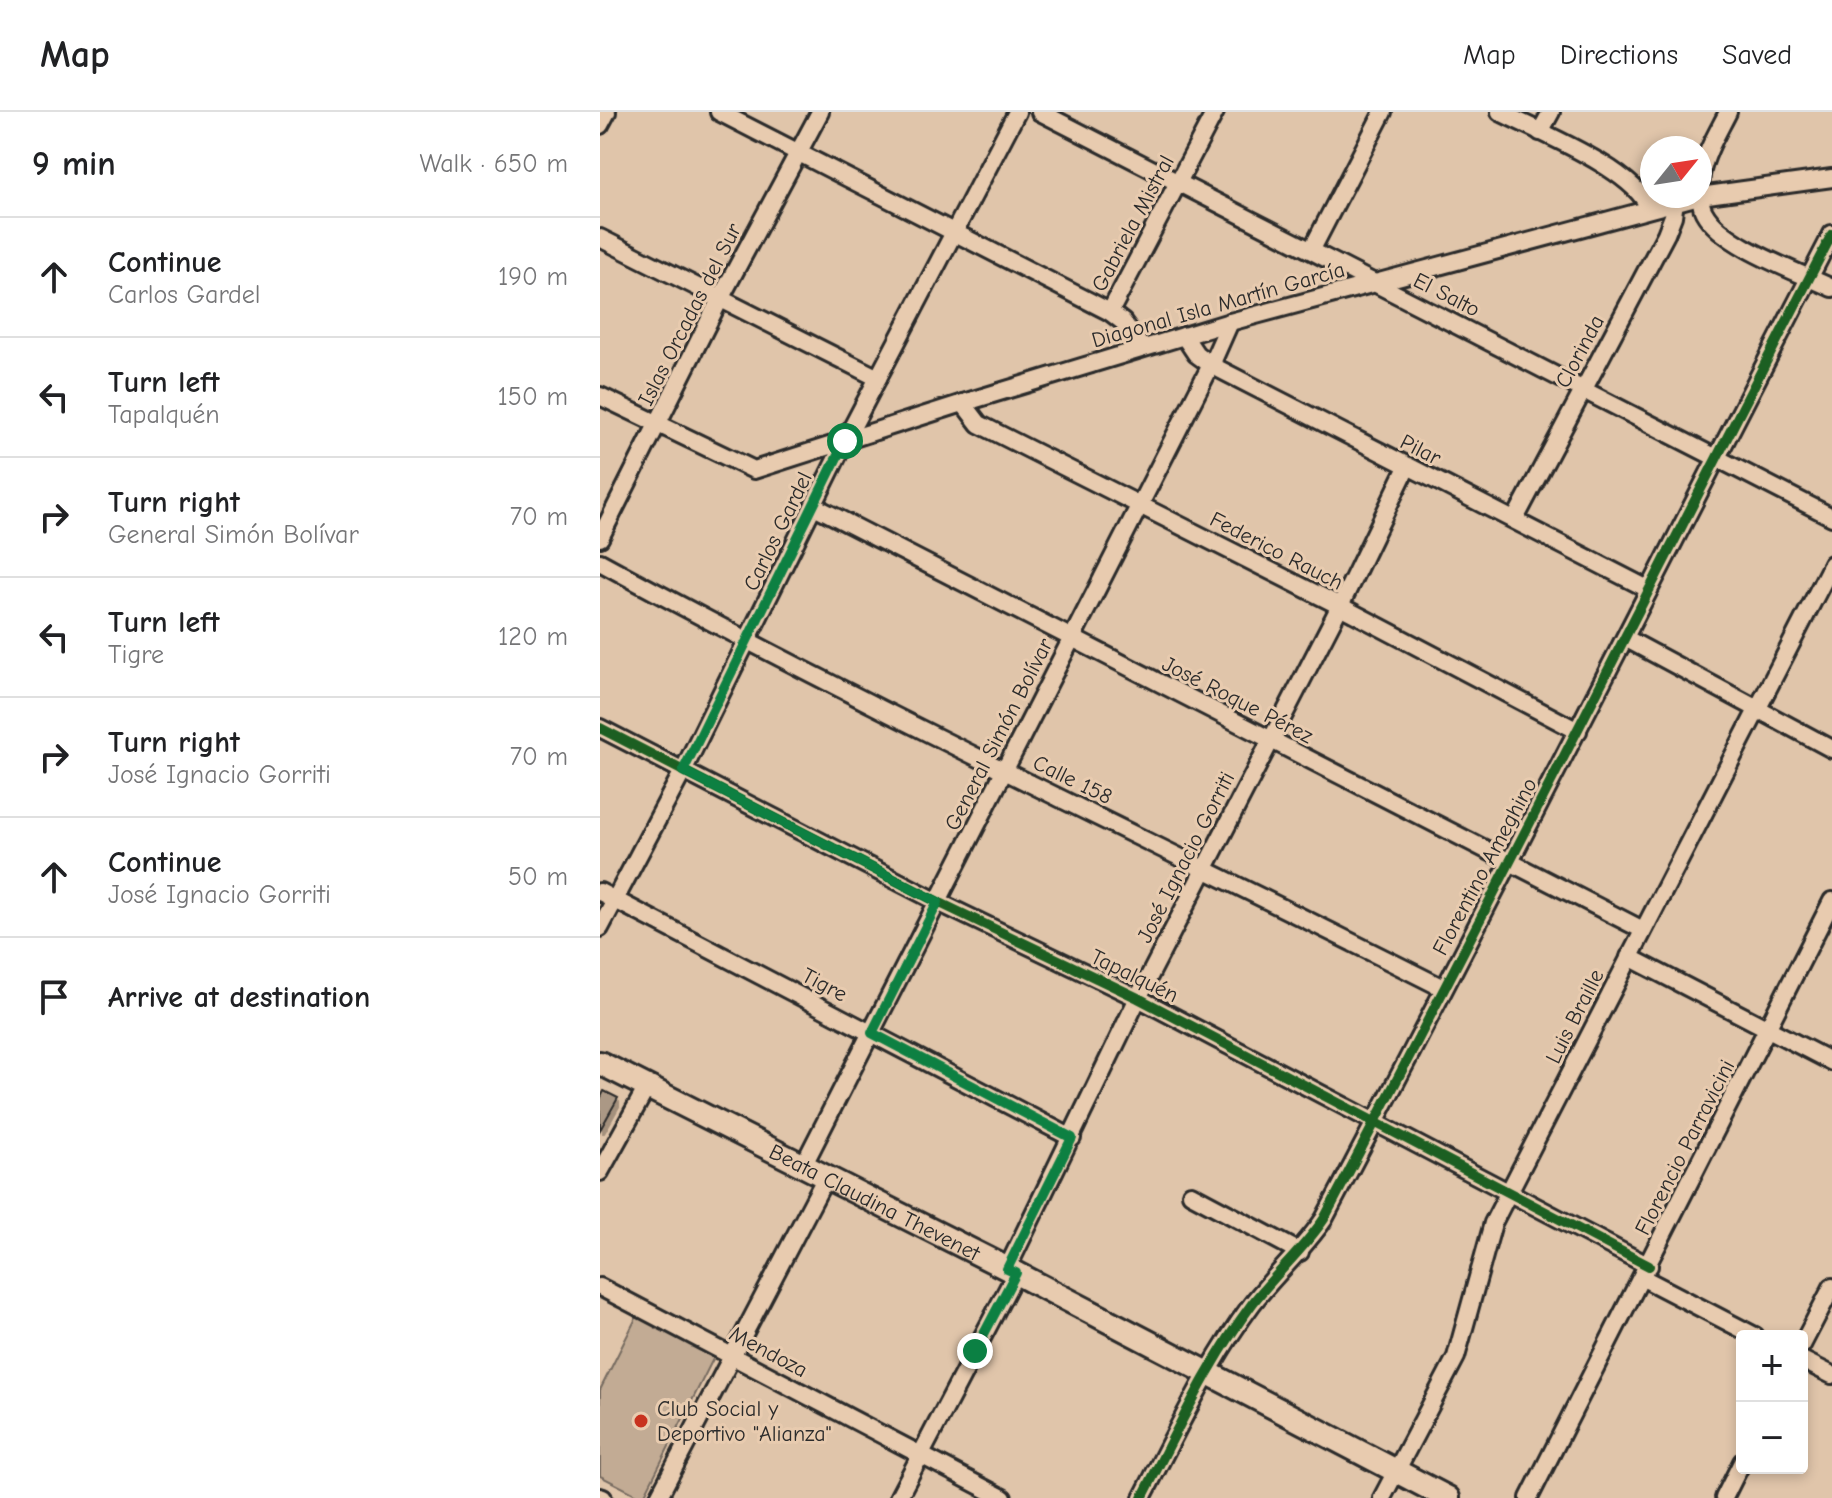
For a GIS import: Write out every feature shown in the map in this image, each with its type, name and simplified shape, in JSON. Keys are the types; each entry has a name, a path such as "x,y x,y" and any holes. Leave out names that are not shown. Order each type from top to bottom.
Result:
{"main road":[{"name":"Beata Claudina Thevenet","path":"600,1063 1011,1271 1448,1498"}],"street":[{"path":"600,125 607,112"},
{"path":"719,112 1110,312 1142,348"},
{"name":"Islas Orcadas del Sur","path":"600,538 720,299 820,112"},
{"name":"Carlos Gardel","path":"600,928 608,896 683,771 845,441 1017,112"},
{"name":"El Salto","path":"1040,112 1832,517"},
{"name":"Gabriela Mistral","path":"1110,312 1215,112"},
{"path":"1312,249 1383,112"},
{"path":"1500,112 1620,174 1640,192"},
{"path":"1540,132 1551,112"},
{"path":"1712,148 1728,112"},
{"name":"Diagonal Isla Martín García","path":"1712,194 1832,178"},
{"name":"Diagonal Isla Martín García","path":"657,423 754,470 1230,322 1649,208"},
{"name":"Clorinda","path":"1515,519 1666,234 1674,208"},
{"path":"1702,208 1715,225 1733,238 1780,265 1832,288"},
{"name":"Florentino Ameghino","path":"1142,1498 1208,1373 1252,1304 1300,1252 1324,1219 1832,234"},
{"path":"600,238 878,378"},
{"name":"General Simón Bolívar","path":"803,1166 1211,365 1230,322"},
{"name":"Pilar","path":"1184,336 1196,354 1211,365 1648,589"},
{"path":"600,396 657,423"},
{"name":"Federico Rauch","path":"963,403 979,424 1340,606 1578,731"},
{"name":"José Ignacio Gorriti","path":"898,1498 1011,1271 1138,998 1340,606 1407,467"},
{"name":"José Roque Pérez","path":"814,506 1643,930"},
{"name":"Calle 158","path":"600,562 747,642 1443,988"},
{"name":"Luis Braille","path":"1382,1498 1456,1357 1493,1223 1832,564"},
{"path":"1625,638 1832,749"},
{"name":"Tapalquén","path":"600,728 938,902 1138,998 1509,1191 1745,1330"},
{"name":"Tigre","path":"608,896 1072,1138"},
{"name":"Florencio Parravicini","path":"1529,1498 1832,901"},
{"path":"1629,957 1832,1062"},
{"path":"600,1171 647,1087"},
{"path":"658,1498 826,1177"},
{"path":"1191,1194 1300,1252"},
{"name":"Mendoza","path":"600,1287 1003,1498"},
{"path":"1808,1333 1832,1287"},
{"path":"1808,1363 1832,1375"},
{"path":"1724,1498 1736,1474"}],"shaded area":[{"name":"Club Social y Deportivo \"Alianza\"","path":"638,1314 716,1353 643,1498 600,1476 600,1390"}],"building":[{"path":"604,1091 618,1098 600,1130 600,1099"}],"cycle path":[{"path":"1142,1498 1193,1399 1236,1327 1324,1219 1832,234"},
{"path":"600,728 938,902 1138,998 1649,1266"}],"place":[{"name":"Club Social y Deportivo \"Alianza\"","path":"641,1421"}],"route":[{"path":"845,441 683,771 938,902 872,1033 1072,1138 1007,1269 1016,1273 975,1351"}]}
